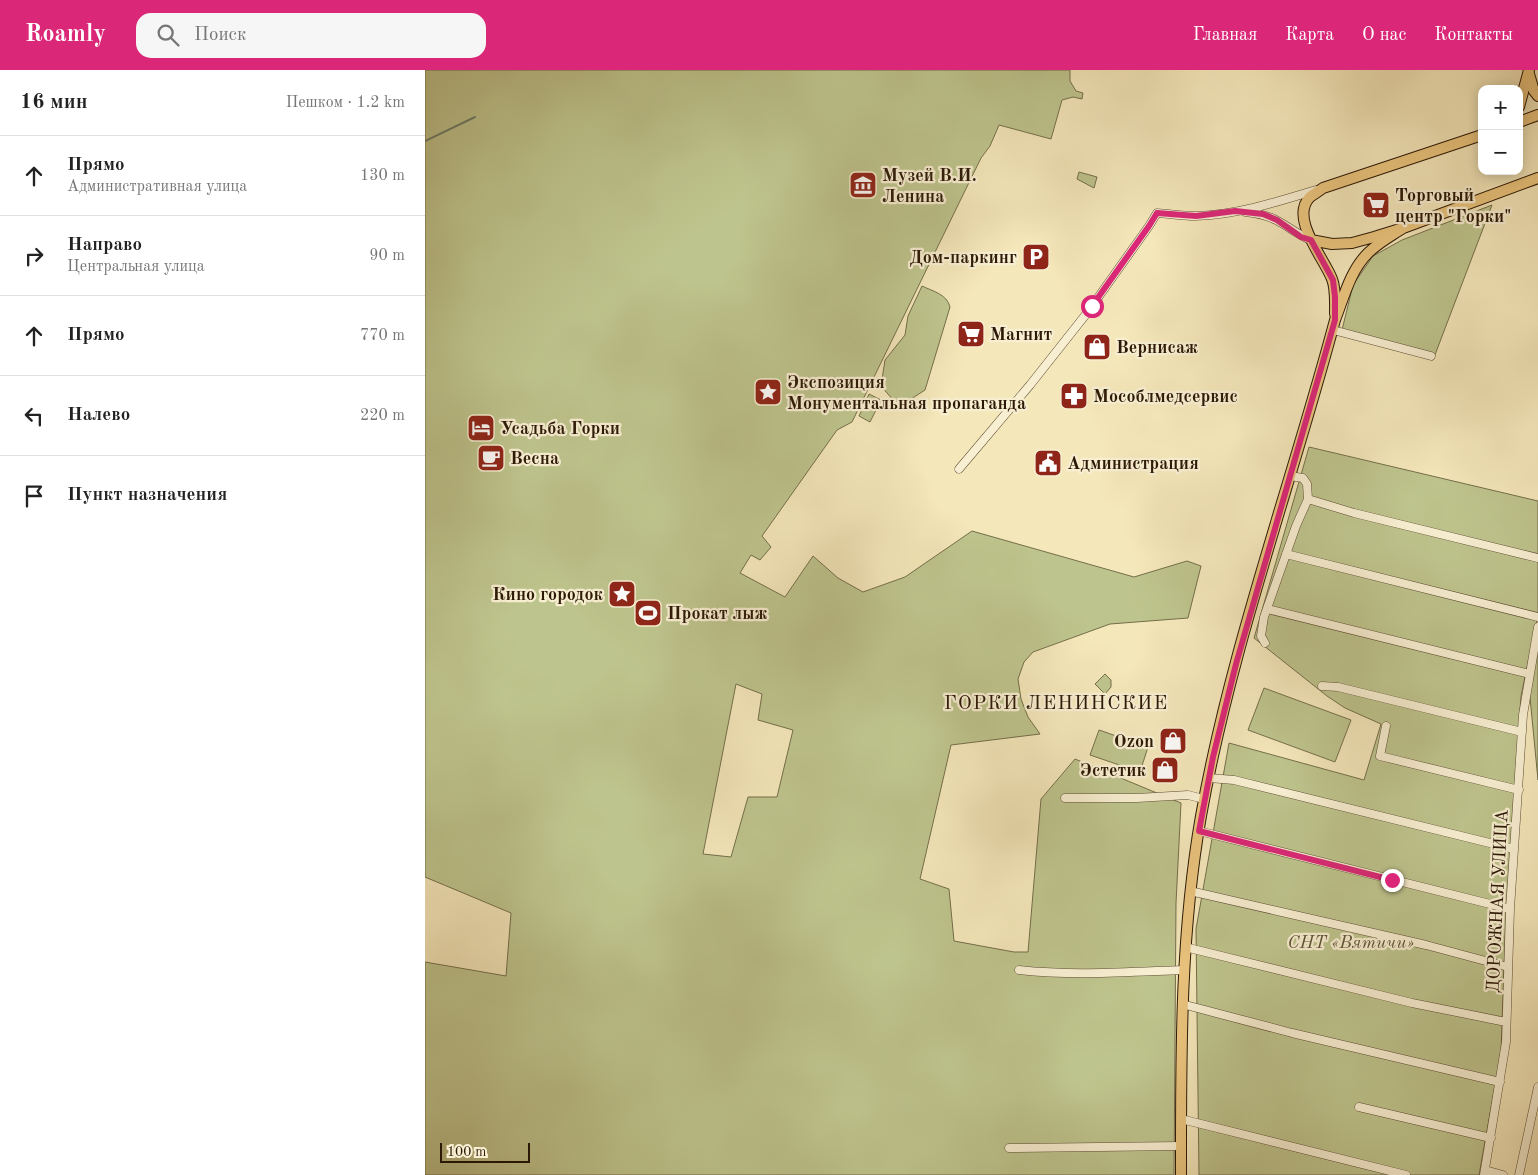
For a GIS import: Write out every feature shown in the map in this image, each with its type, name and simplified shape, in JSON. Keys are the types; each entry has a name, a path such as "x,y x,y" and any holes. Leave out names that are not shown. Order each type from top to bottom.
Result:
{"main road":[{"path":"1529,71 1533,91 1538,96"},
{"path":"1523,93 1529,71"},
{"path":"1523,121 1538,115"},
{"path":"1334,325 1335,297 1333,280 1306,228 1304,209 1309,198 1323,188 1478,135"},
{"path":"1311,240 1332,244 1352,243 1403,228 1538,178"},
{"path":"1181,1175 1183,970 1190,890 1204,799 1236,664 1334,325 1353,274 1366,254 1379,243 1403,228"}],"street":[{"path":"959,469 1030,385 1087,313 1157,213 1196,216 1235,211 1272,204 1323,188"},
{"path":"1235,211 1263,214 1277,220 1301,237 1311,240"},
{"path":"1334,325 1431,356"},
{"path":"1265,644 1261,636 1267,609 1308,499 1307,484 1303,478 1290,476"},
{"path":"1308,499 1354,513 1538,558"},
{"path":"1286,554 1538,617"},
{"path":"1267,609 1530,674"},
{"name":"ДОРОЖНАЯ УЛИЦА","path":"1485,1173 1506,1042 1510,909 1523,714 1538,627"},
{"path":"1322,686 1339,687 1522,732"},
{"path":"1386,726 1379,756 1519,790"},
{"path":"1209,778 1234,780 1514,849"},
{"path":"1065,798 1137,798 1188,795 1204,799"},
{"path":"1199,831 1510,909"},
{"path":"1190,890 1426,945 1508,967"},
{"path":"1185,947 1412,1003 1506,1022"},
{"path":"1019,970 1039,973 1183,970"},
{"path":"1182,1004 1292,1033 1501,1082"},
{"path":"1519,1175 1538,1087"},
{"path":"1359,1107 1491,1138"},
{"path":"1181,1119 1406,1175"},
{"path":"1009,1148 1181,1146"},
{"path":"1485,1173 1503,1175"}],"green space":[{"path":"425,70 1070,70 1070,81 1076,91 1083,93 1082,99 1073,97 1062,100 1051,139 999,125 852,422 837,430 762,536 771,547 760,560 751,555 740,573 785,597 813,556 838,578 863,592 905,577 972,531 1134,577 1187,561 1201,566 1188,618 1110,624 1033,652 1024,662 1018,679 1021,699 1028,717 1040,734 951,745 920,879 949,889 954,941 1014,952 1028,952 1041,799 1075,759 1181,803 1176,903 1174,1175 425,1175 425,962 506,976 511,913 425,877","holes":["736,684 762,694 758,720 793,730 777,797 748,797 731,857 703,854"]},
{"path":"1079,172 1097,177 1094,188 1077,179"},
{"path":"1492,205 1433,360 1341,334 1353,285 1373,256 1402,240"},
{"path":"922,286 946,299 950,307 925,390 908,401 894,401 881,386 885,360 905,335 908,316"},
{"path":"869,394 881,400 870,422 859,416"},
{"name":"СНТ «Вятичи»","path":"1309,447 1538,501 1538,615 1521,696 1506,913 1501,1052 1479,1175 1199,1175 1196,929 1229,743 1364,780 1381,724 1345,708 1327,696 1254,638"},
{"path":"1538,649 1538,780 1529,687"},
{"path":"1105,674 1111,680 1111,687 1105,694 1095,684"},
{"path":"1264,688 1351,720 1335,762 1248,730"},
{"path":"1099,730 1148,747 1140,772 1090,755"}],"waterway":[{"path":"425,141 475,117"}],"place":[{"name":"Музей В.И. Ленина","path":"863,185"},
{"name":"Торговый центр \"Горки\"","path":"1376,205"},
{"name":"Дом-паркинг","path":"1036,257"},
{"name":"Магнит","path":"971,334"},
{"name":"Вернисаж","path":"1097,347"},
{"name":"Экспозиция Монументальная пропаганда","path":"768,392"},
{"name":"Мособлмедсервис","path":"1074,396"},
{"name":"Усадьба Горки","path":"481,428"},
{"name":"Весна","path":"491,458"},
{"name":"Администрация","path":"1048,463"},
{"name":"Кино городок","path":"622,594"},
{"name":"Прокат лыж","path":"648,613"},
{"name":"Ozon","path":"1173,741"},
{"name":"Эстетик","path":"1165,770"}],"district":[{"name":"ГОРКИ ЛЕНИНСКИЕ","path":"1056,702"}],"route":[{"path":"1092,306 1157,213 1196,216 1235,211 1263,214 1277,220 1301,237 1311,240 1333,280 1335,320 1236,664 1213,757 1199,831 1392,880"}]}
